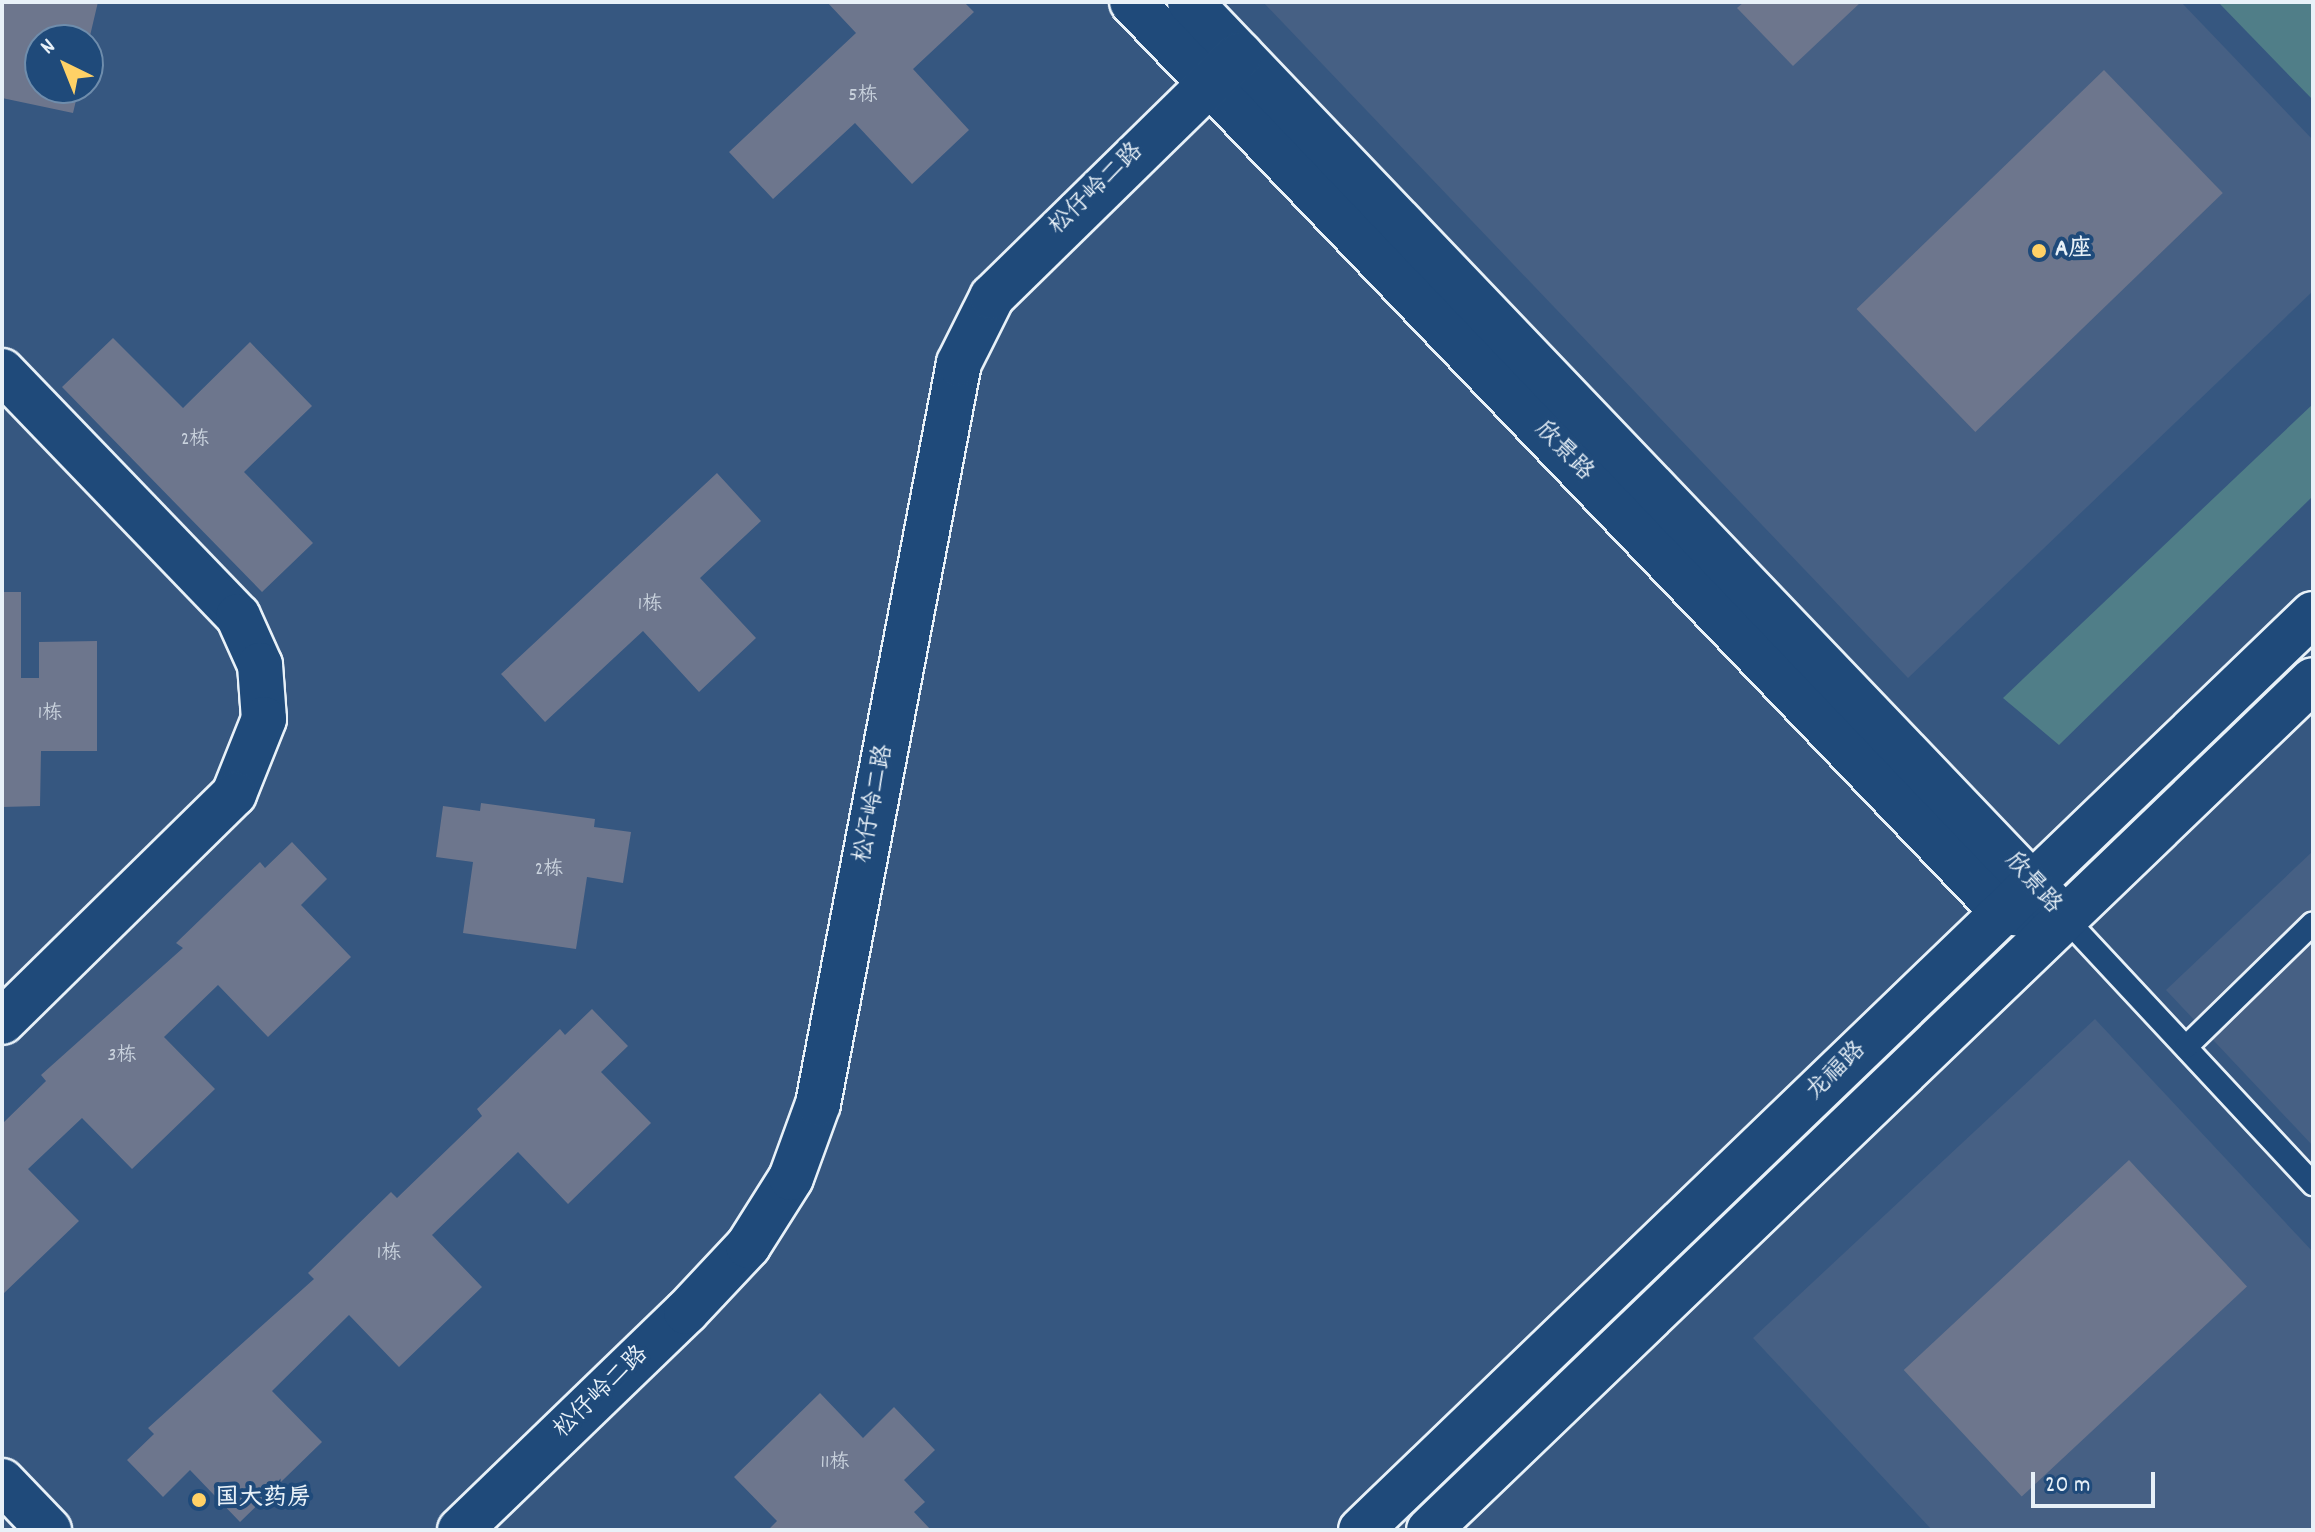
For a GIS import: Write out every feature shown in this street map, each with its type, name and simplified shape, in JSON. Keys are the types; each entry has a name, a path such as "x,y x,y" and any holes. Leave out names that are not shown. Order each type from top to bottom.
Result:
{"street":[{"name":"欣景路","path":"1132,2 1224,68 2018,897 2065,918"},
{"name":"欣景路","path":"1190,2 1224,68"},
{"name":"松仔岭二路","path":"460,1530 696,1301 748,1246 791,1178 818,1104 959,363 992,297 1224,68"},
{"path":"2,371 238,616 260,665 264,719 234,794 2,1022"},
{"name":"龙福路","path":"1361,1530 2313,614"},
{"name":"龙福路","path":"1429,1530 2313,680"},
{"path":"2,1481 49,1530"}],"lane":[{"path":"2065,918 2313,1184"},
{"path":"2186,1047 2313,923"}],"shaded area":[{"path":"1263,2 2181,2 2313,140 2313,291 1908,678"},
{"path":"2313,851 2313,1146 2166,990"},
{"path":"2095,1019 2313,1252 2313,1530 1932,1530 1753,1338"}],"green space":[{"path":"2218,2 2313,2 2313,100"},
{"path":"2313,404 2313,496 2059,745 2003,698"}],"building":[{"path":"2,2 98,2 93,24 24,24 24,103 2,98"},
{"path":"827,2 964,2 974,12 913,69 969,130 912,184 855,123 773,199 729,152 856,33"},
{"path":"1744,2 1861,2 1793,66 1737,8"},
{"name":"A座","path":"2104,70 2223,193 1975,432 1857,309"},
{"path":"30,104 75,104 73,113"},
{"path":"113,338 183,408 250,342 312,406 244,472 313,543 262,592 62,387"},
{"path":"717,473 761,521 700,578 756,638 699,692 643,631 545,722 501,674"},
{"path":"2,592 21,592 21,678 39,678 39,642 97,641 97,751 41,751 40,806 2,807"},
{"path":"481,803 595,819 594,827 631,832 623,883 587,877 576,949 463,933 473,862 436,857 443,806 480,811"},
{"path":"292,842 327,879 301,905 351,957 268,1037 218,985 164,1037 215,1089 132,1169 82,1118 28,1169 79,1221 2,1295 2,1124 46,1081 41,1075 183,948 176,943 260,862 265,868"},
{"path":"592,1009 628,1046 601,1072 651,1123 568,1204 518,1152 432,1235 482,1287 399,1367 349,1315 272,1391 322,1442 240,1522 190,1470 163,1497 127,1460 154,1434 148,1428 314,1279 308,1273 391,1192 397,1198 482,1116 477,1109 560,1029 565,1035"},
{"path":"2129,1160 2247,1287 2022,1497 1904,1370"},
{"path":"820,1393 863,1438 894,1407 935,1450 904,1480 925,1502 914,1512 931,1530 768,1530 777,1521 734,1477"}],"place":[{"name":"A座","path":"2039,251"},
{"name":"国大药房","path":"199,1500"}]}
